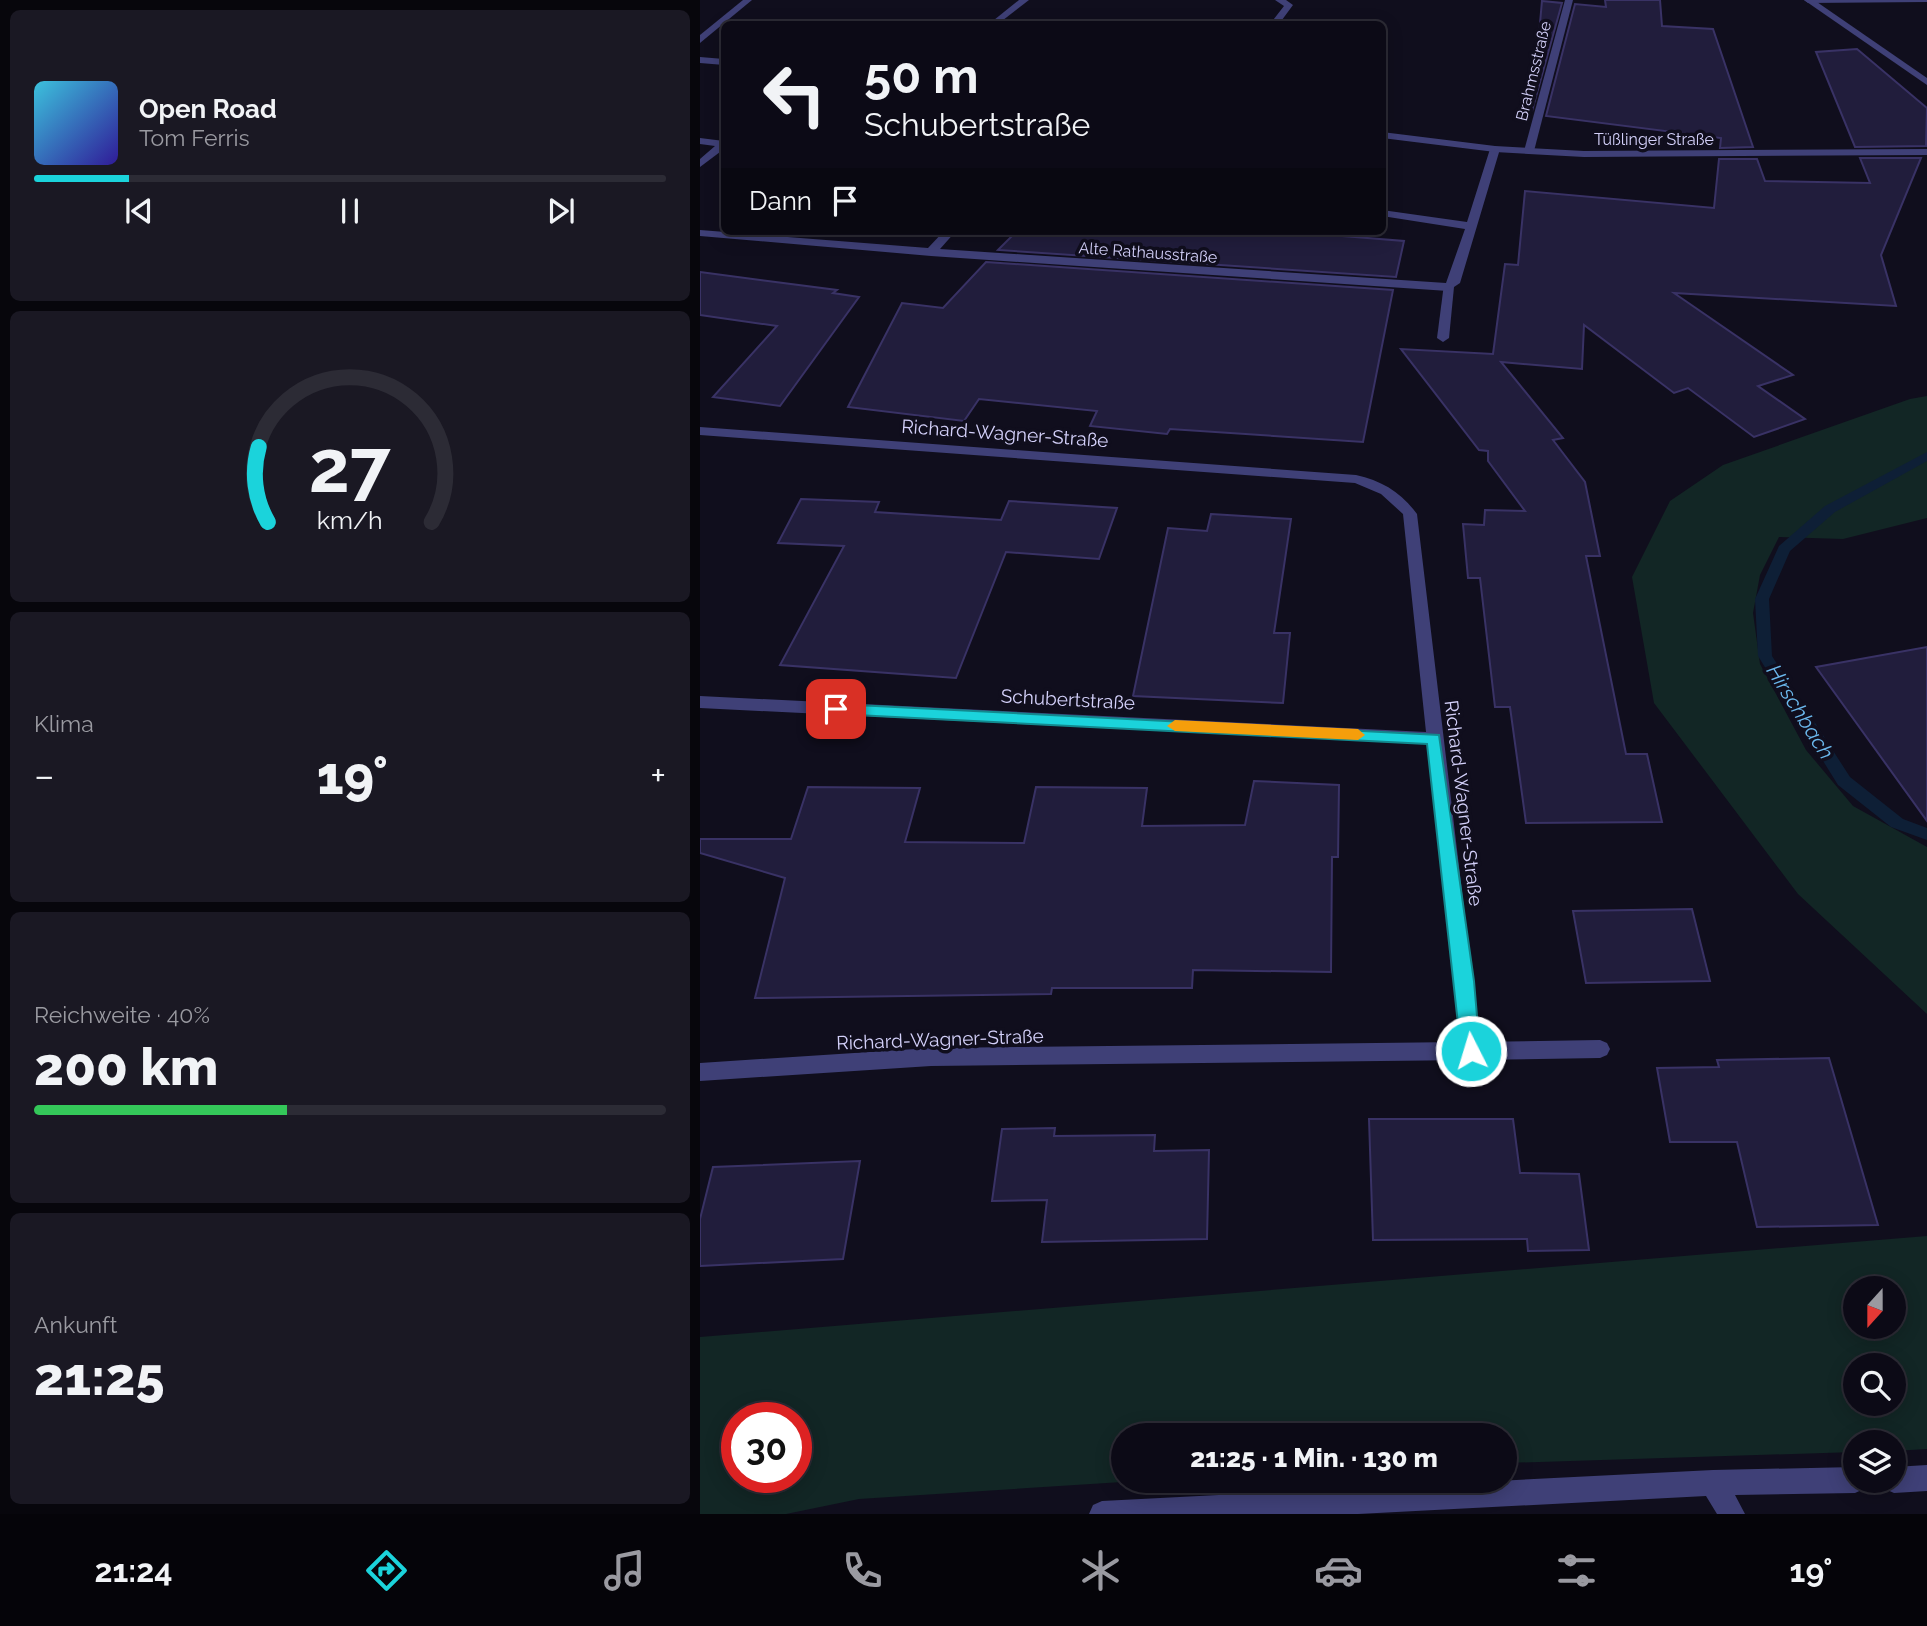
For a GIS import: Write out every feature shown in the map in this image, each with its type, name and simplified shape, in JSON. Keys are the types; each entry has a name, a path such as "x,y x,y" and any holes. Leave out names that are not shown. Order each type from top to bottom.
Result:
{"street":[{"path":"723,21 748,0"},
{"path":"997,21 1025,0"},
{"path":"1277,21 1289,5 1279,0"},
{"name":"Brahmsstraße","path":"1529,151 1569,0"},
{"path":"1808,0 1924,0"},
{"path":"1808,0 1927,82"},
{"path":"700,40 721,22"},
{"path":"700,60 721,62"},
{"name":"Tüßlinger Straße","path":"1386,135 1495,149 1650,156 1927,152"},
{"path":"700,141 721,144"},
{"path":"700,164 721,146"},
{"path":"1443,338 1448,287 1454,283 1469,226 1495,149"},
{"path":"1386,214 1469,226"},
{"name":"Alte Rathausstraße","path":"700,233 721,235"},
{"name":"Alte Rathausstraße","path":"724,235 1448,287"},
{"path":"932,252 947,235"},
{"name":"Richard-Wagner-Straße","path":"700,431 1343,478 1375,484 1398,498 1410,514 1471,1051 931,1057 700,1072"},
{"name":"Schubertstraße","path":"700,702 1434,738"},
{"path":"1471,1051 1601,1049"},
{"path":"1906,1479 1927,1478"},
{"path":"1102,1514 1713,1483 1843,1480"},
{"path":"1713,1483 1732,1514"}],"green space":[{"path":"1927,396 1927,518 1843,539 1779,537 1760,575 1753,613 1760,664 1806,750 1853,806 1927,847 1927,1014 1798,894 1654,703 1632,577 1670,501 1723,465 1910,399"},
{"path":"1927,1236 1927,1449 1906,1450 1906,1430 1843,1430 1843,1452 1517,1463 1517,1423 1111,1423 1111,1483 859,1499 786,1514 700,1514 700,1337"}],"building":[{"path":"1605,0 1660,0 1662,26 1713,29 1753,147 1720,148 1721,138 1546,116 1575,4 1606,7"},
{"path":"1542,1 1562,3 1532,111"},
{"path":"1857,49 1927,108 1926,146 1855,147 1816,52"},
{"path":"1860,158 1921,158 1881,255 1896,306 1674,293 1793,375 1758,386 1805,419 1754,437 1688,388 1674,393 1584,325 1582,369 1501,362 1563,438 1553,440 1585,482 1600,556 1586,556 1626,754 1647,754 1662,822 1526,823 1510,707 1495,707 1480,578 1468,578 1463,524 1484,525 1485,510 1525,511 1488,461 1488,451 1479,450 1401,349 1493,354 1505,264 1518,265 1525,191 1714,208 1719,159 1757,159 1765,181 1870,183"},
{"path":"1013,235 1330,235 1404,241 1396,277 998,250"},
{"path":"986,262 1393,290 1363,442 1170,429 1167,434 1090,426 1097,411 979,399 964,421 848,407 902,303 943,308"},
{"path":"700,272 837,290 833,293 859,297 780,406 713,397 777,326 700,315"},
{"path":"801,499 879,502 875,512 1001,520 1009,501 1117,508 1099,559 1006,552 956,678 780,665 844,546 778,543"},
{"path":"1211,514 1291,519 1274,633 1290,633 1283,703 1133,696 1168,528 1207,531"},
{"path":"1927,647 1927,821 1816,667"},
{"path":"1254,781 1339,785 1338,857 1332,857 1331,972 1193,970 1192,988 1052,988 1051,994 755,998 785,878 700,853 700,839 791,839 808,787 920,788 905,842 1024,843 1036,787 1147,788 1142,826 1245,825"},
{"path":"1692,909 1710,981 1586,983 1573,911"},
{"path":"1829,1058 1878,1225 1757,1227 1737,1142 1670,1142 1657,1068 1719,1067 1717,1060"},
{"path":"1369,1119 1513,1119 1520,1173 1579,1174 1589,1250 1528,1251 1527,1239 1373,1240"},
{"path":"1055,1128 1054,1136 1155,1135 1154,1151 1209,1150 1207,1239 1042,1242 1047,1200 992,1201 1002,1129"},
{"path":"860,1161 843,1259 700,1266 700,1219 713,1167"}],"waterway":[{"name":"Hirschbach","path":"1927,456 1830,509 1784,549 1762,599 1765,656 1844,781 1897,823 1927,834"}],"slow traffic":[{"path":"1175,726 1358,735"}],"route":[{"path":"836,709 1434,738 1465,981 1471,1051"}]}
